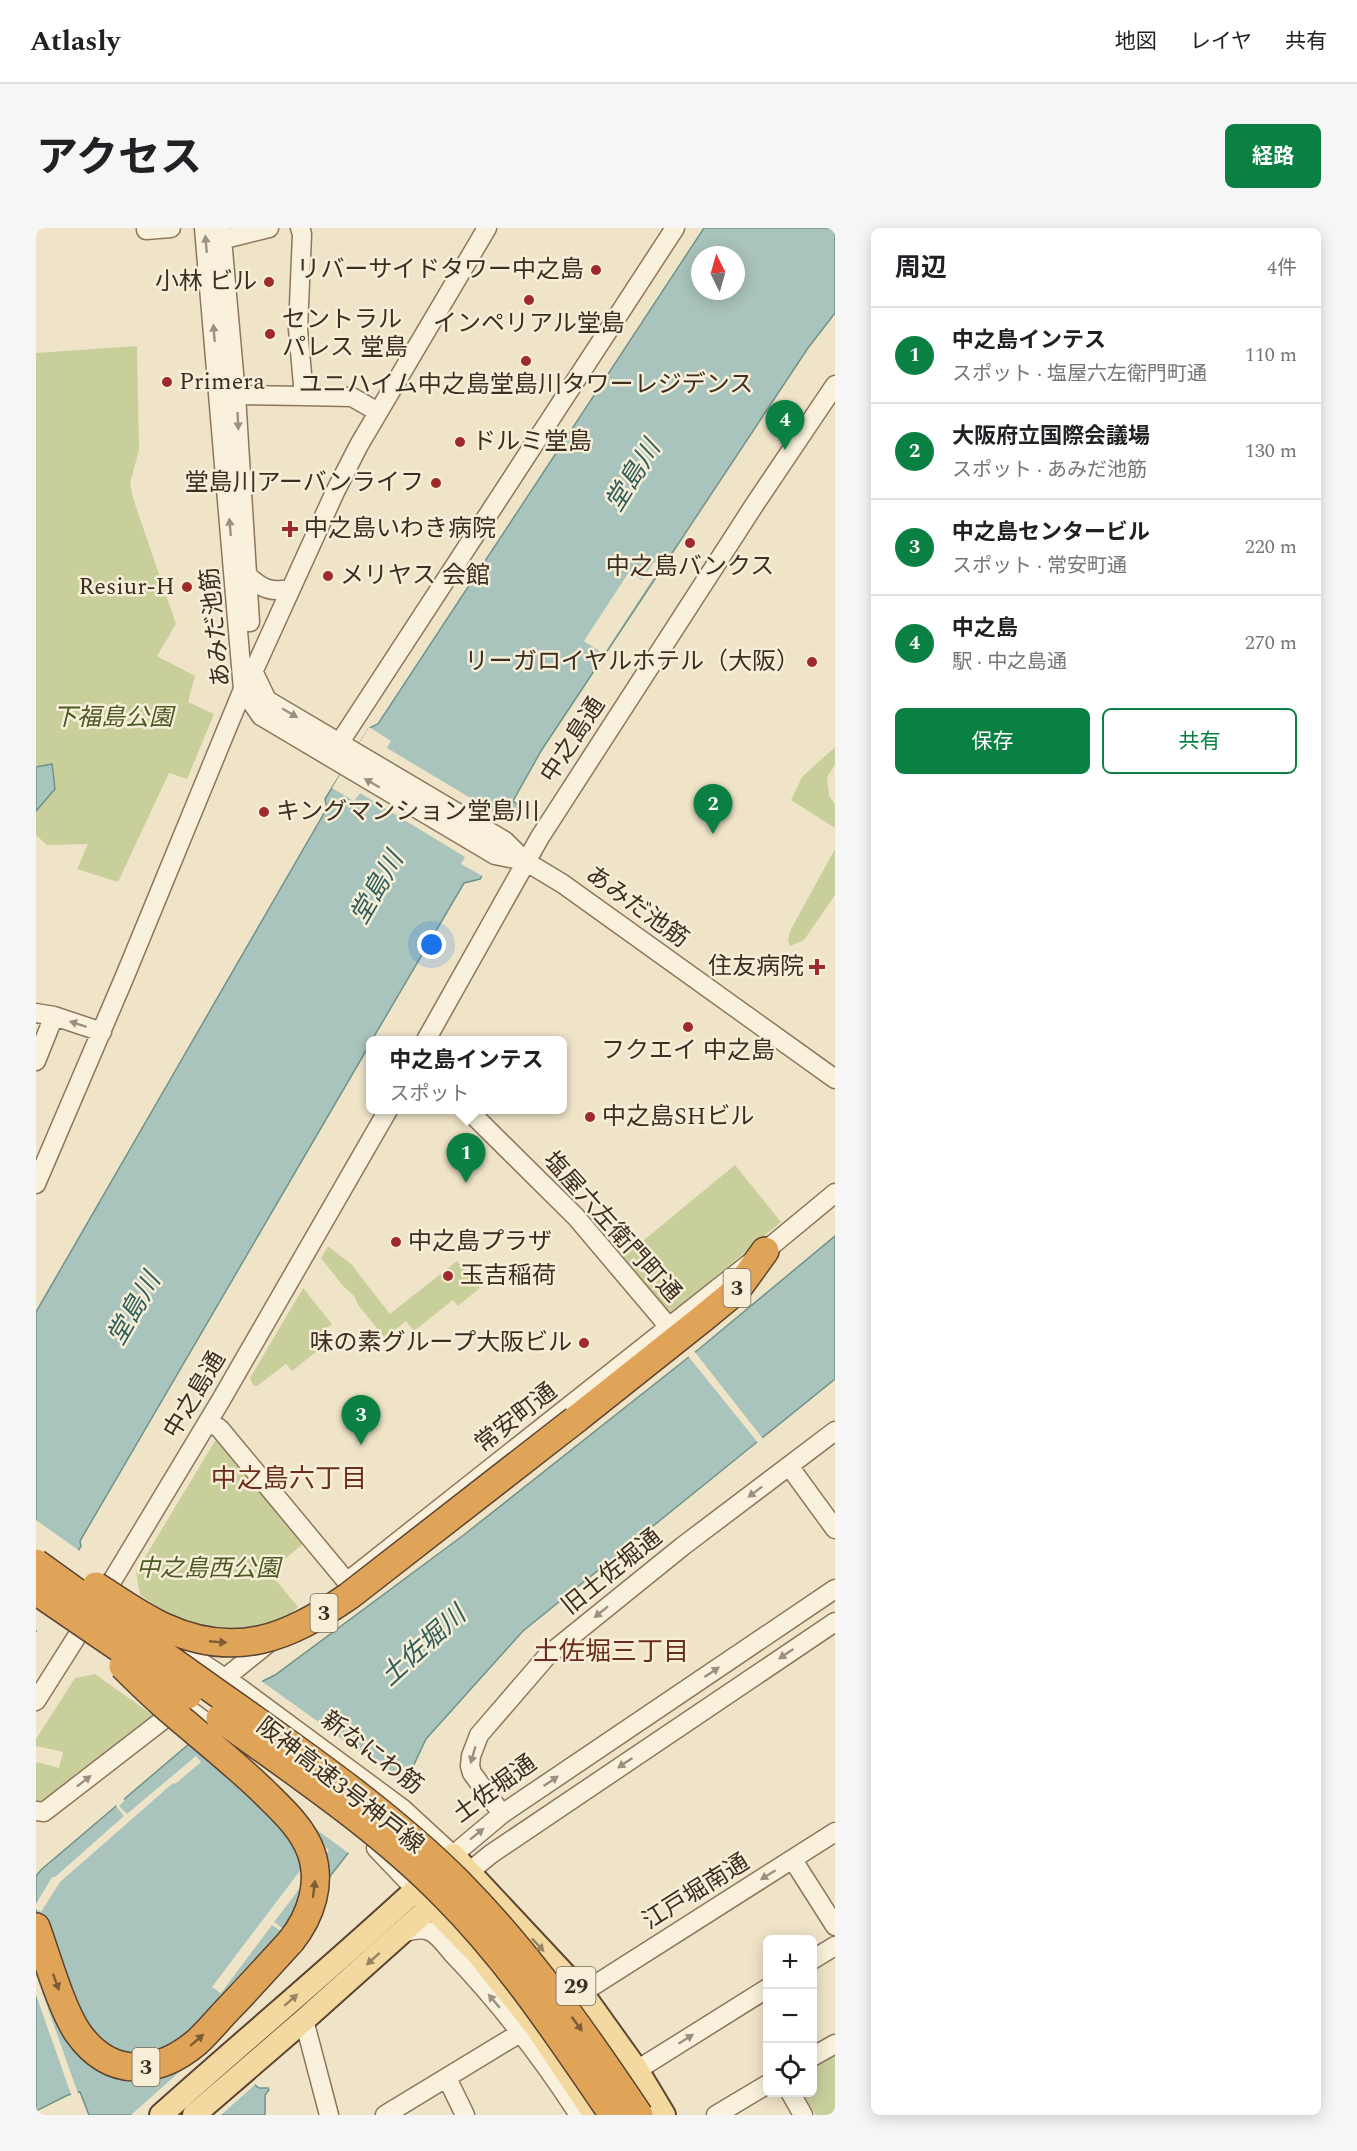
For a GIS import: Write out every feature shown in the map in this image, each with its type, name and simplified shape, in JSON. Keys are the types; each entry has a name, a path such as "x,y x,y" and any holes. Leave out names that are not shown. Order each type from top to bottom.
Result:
{"highway":[{"name":"3","path":"36,1550 152,1621 175,1632 200,1639 248,1642 268,1638 310,1622 349,1596 575,1420 735,1291 765,1251"},
{"name":"阪神高速3号神戸線","path":"36,1563 362,1796 426,1851 497,1923 534,1967 577,2024 639,2115"},
{"name":"阪神高速3号神戸線","path":"36,1591 69,1622 176,1686 350,1812 412,1865 444,1895 489,1944 538,2007 613,2115"},
{"name":"3","path":"36,1927 69,2015 86,2043 95,2053 122,2067 150,2066 177,2056 197,2042 262,1973 298,1933 308,1913 315,1888 314,1864 310,1851 285,1813 234,1763 69,1622"}],"main road":[{"name":"新なにわ筋","path":"453,1855 582,1993 637,2070 664,2115"},
{"name":"土佐堀通","path":"161,2115 453,1855"},
{"name":"土佐堀通","path":"194,2115 469,1872"},
{"path":"416,1890 432,1907"},
{"name":"29","path":"432,1907 477,1952 534,2024 595,2115"}],"street":[{"path":"146,228 146,230 171,228"},
{"name":"あみだ池筋","path":"204,228 236,394 252,662 267,700 346,753 563,884 835,1079"},
{"path":"221,234 269,228"},
{"path":"300,228 302,234 298,329 304,396"},
{"path":"36,1184 102,1032 176,853 204,778 243,690 248,685 252,662 290,589 335,492 378,412 487,228"},
{"path":"346,753 675,228"},
{"name":"あみだ池筋","path":"221,234 219,301 243,690 264,718 346,753"},
{"name":"中之島通","path":"429,1036 525,861 592,753 835,385"},
{"path":"236,394 352,397 378,412"},
{"path":"247,575 266,590 290,589"},
{"path":"252,662 256,698 264,718"},
{"path":"36,1061 45,1015 102,1032"},
{"name":"中之島通","path":"36,1701 69,1622 102,1596 208,1421 386,1114"},
{"name":"塩屋六左衛門町通","path":"472,1114 576,1217 669,1327"},
{"name":"常安町通","path":"224,1679 765,1251 835,1193"},
{"path":"208,1421 220,1429 347,1582"},
{"name":"旧土佐堀通","path":"502,1814 472,1773 471,1756 479,1735 548,1655 683,1546 835,1431"},
{"path":"789,1466 835,1530"},
{"name":"新なにわ筋","path":"36,1550 241,1689 403,1809 453,1855"},
{"name":"土佐堀通","path":"453,1855 502,1814 835,1589"},
{"path":"36,1602 69,1622 374,1846 416,1890"},
{"name":"土佐堀通","path":"469,1872 491,1854 835,1622"},
{"path":"36,1811 44,1812 183,1705"},
{"name":"江戸堀南通","path":"582,1993 835,1832"},
{"path":"793,1860 835,1926"},
{"path":"402,1933 415,1929 429,1930 440,1940 520,2033 579,2115"},
{"path":"817,1957 835,1946"},
{"path":"637,2070 766,1989"},
{"path":"304,2020 329,2115"},
{"path":"396,2112 520,2033"},
{"path":"817,2055 835,2044"},
{"path":"447,2078 465,2115"},
{"path":"716,2115 763,2087"},
{"path":"793,2097 803,2115"}],"green space":[{"name":"下福島公園","path":"137,346 139,450 130,483 133,498 176,624 157,656 195,676 188,702 214,714 187,779 169,773 118,882 77,869 88,844 47,845 36,835 36,353"},
{"path":"835,747 835,765 827,777 829,796 835,804 835,828 791,800 802,777"},
{"path":"835,849 835,895 804,940 790,946 788,940 790,931"},
{"path":"735,1165 781,1222 672,1313 668,1312 621,1259"},
{"path":"328,1246 351,1264 390,1314 457,1261 480,1288 458,1306 453,1300 414,1331 406,1321 385,1338 359,1306 354,1296 321,1258"},
{"path":"303,1288 332,1324 314,1338 321,1348 292,1371 286,1364 257,1386 253,1385 250,1378"},
{"name":"中之島西公園","path":"218,1440 303,1544 269,1572 298,1607 233,1659 140,1595 136,1572 215,1441"},
{"path":"95,1674 157,1718 44,1806 36,1805 36,1762 59,1768 63,1752 36,1746 36,1739 75,1678"},
{"path":"835,2054 835,2115 816,2115 805,2097 817,2097 817,2065"}],"water":[{"name":"堂島川","path":"704,228 835,228 835,313 808,348 541,751 513,801 517,804 518,813 480,879 464,883 374,1036 366,1036 366,1051 80,1541 81,1546 36,1632 36,1312 327,808 325,799 369,728 378,724 691,248 691,300 745,300 745,246 692,246"},
{"path":"52,764 55,789 36,811 36,767"},
{"name":"土佐堀川","path":"835,1236 835,1379 523,1631 426,1739 409,1775 324,1884 303,1901 253,1969 234,2013 255,2085 269,2090 265,2095 265,2115 89,2115 80,2092 68,2095 36,2111 36,1876 42,1869 263,1681 275,1675 465,1534 699,1349"}],"pier":[{"path":"654,562 663,568 658,575 656,574 604,654 584,641 629,572 642,580"},
{"path":"369,727 391,741 387,748 494,812 499,804 519,817 484,877 461,864 465,857 360,793 354,801 332,788"},
{"path":"694,1351 764,1440 759,1444 688,1356"},
{"path":"36,1520 81,1552 39,1632 36,1630"},
{"path":"260,1680 406,1785 350,1854 190,1738"},
{"path":"196,1756 201,1762 175,1784 173,1783 60,1882 41,1912 36,1909 36,1904 52,1877 55,1877 124,1816 116,1806 117,1803 124,1797 124,1801 119,1806 127,1814"},
{"path":"321,1843 329,1850 274,1922 283,1929 281,1931 272,1925 221,1993 212,1987"},
{"path":"36,1975 80,2099 78,2096 72,2097 36,1995"},
{"path":"238,2020 258,2082 221,2115 131,2115"}],"place":[{"name":"リバーサイドタワー中之島","path":"596,270"},
{"name":"小林 ビル","path":"269,282"},
{"name":"インペリアル堂島","path":"529,300"},
{"name":"セントラル パレス 堂島","path":"270,334"},
{"name":"ユニハイム中之島堂島川タワーレジデンス","path":"526,361"},
{"name":"Primera","path":"167,382"},
{"name":"ドルミ堂島","path":"460,442"},
{"name":"中之島","path":"785,450"},
{"name":"堂島川アーバンライフ","path":"436,483"},
{"name":"中之島いわき病院","path":"290,529"},
{"name":"中之島バンクス","path":"690,543"},
{"name":"メリヤス 会館","path":"328,576"},
{"name":"Resiur-H","path":"187,587"},
{"name":"リーガロイヤルホテル（大阪）","path":"812,662"},
{"name":"キングマンション堂島川","path":"264,812"},
{"name":"大阪府立国際会議場","path":"713,834"},
{"name":"住友病院","path":"817,967"},
{"name":"フクエイ 中之島","path":"688,1027"},
{"name":"中之島SHビル","path":"590,1117"},
{"name":"中之島インテス","path":"466,1183"},
{"name":"中之島プラザ","path":"396,1242"},
{"name":"玉吉稲荷","path":"448,1276"},
{"name":"味の素グループ大阪ビル","path":"584,1343"},
{"name":"中之島センタービル","path":"361,1445"}],"district":[{"name":"中之島六丁目","path":"289,1479"},
{"name":"土佐堀三丁目","path":"611,1652"}]}
